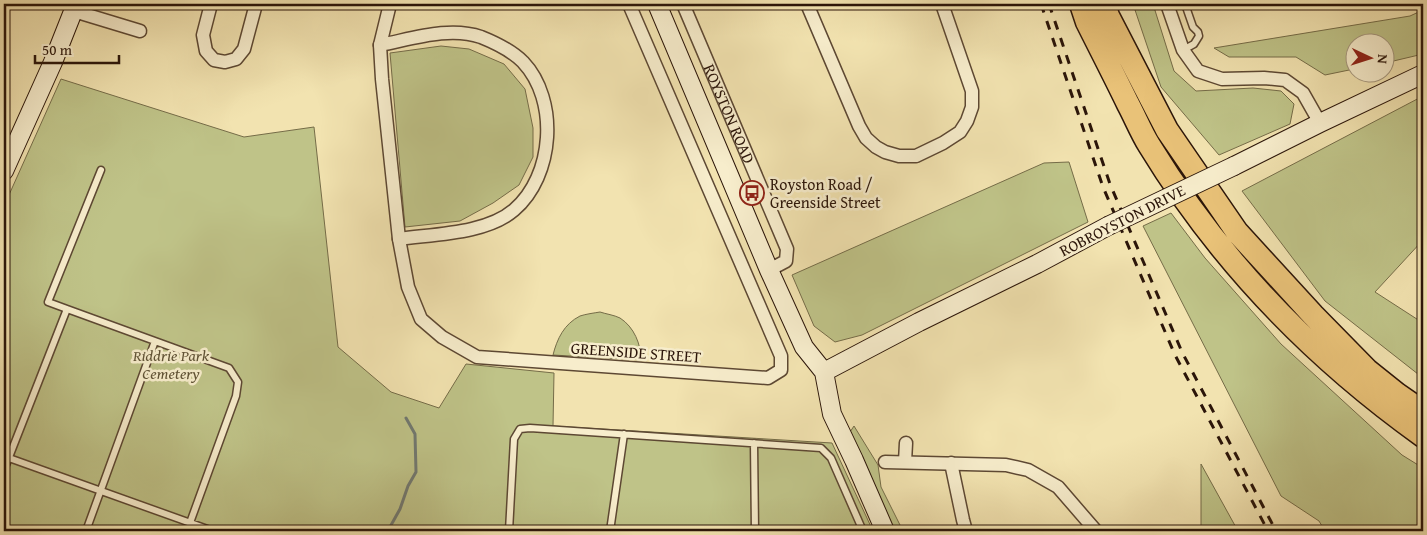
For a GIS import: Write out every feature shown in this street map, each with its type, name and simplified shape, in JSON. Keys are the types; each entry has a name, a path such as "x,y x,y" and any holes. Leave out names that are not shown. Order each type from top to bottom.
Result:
{"highway":[{"path":"1081,4 1087,22 1148,143 1188,204 1220,247 1263,296 1325,358 1374,400 1423,436"},
{"path":"1104,4 1108,16 1167,130 1237,232 1313,315 1367,370 1423,412"}],"main road":[{"name":"ROYSTON ROAD","path":"657,4 769,270 804,347 824,372 832,414 885,531"},
{"path":"4,171 53,62 75,7"},
{"name":"ROBROYSTON DRIVE","path":"824,372 1108,226 1423,74"}],"street":[{"path":"211,4 203,35 206,52 214,60 225,62 236,58 244,49 256,4"},
{"name":"GREENSIDE STREET","path":"390,4 380,45 382,79 399,239 408,287 421,319 442,337 477,357 768,378 781,370 782,356 629,4"},
{"name":"ROYSTON ROAD","path":"683,4 787,249 786,261 769,270"},
{"path":"807,4 859,126 866,138 885,152 899,156 916,156 943,144 960,132 967,121 972,107 972,91 942,4"},
{"path":"1168,4 1183,50 1198,71 1222,79 1264,78 1285,80 1303,93 1320,123"},
{"path":"75,7 140,31"},
{"path":"380,45 440,34 459,34 479,37 507,49 523,63 535,79 547,118 547,141 541,172 530,192 515,210 483,227 399,239"},
{"path":"905,462 906,443"},
{"path":"885,462 1006,465 1028,470 1058,487 1096,531"},
{"path":"951,463 966,531"}],"lane":[{"path":"1183,50 1194,44 1199,36 1193,27 1185,4"},
{"path":"101,170 48,302 229,368 238,382 236,396 187,531"},
{"path":"4,470 68,309"},
{"path":"86,531 155,341"},
{"path":"509,531 514,439 520,429 530,428 821,448 831,458 863,531"},
{"path":"610,531 624,434"},
{"path":"754,443 755,531"},
{"path":"9,458 213,531"}],"green space":[{"path":"1133,4 1153,4 1174,71 1196,91 1253,88 1281,91 1294,104 1290,124 1219,155 1161,87"},
{"path":"1423,10 1423,54 1394,61 1394,32 1344,32 1344,71 1325,75 1296,57 1229,57 1214,48 1410,16"},
{"path":"441,46 469,49 504,64 525,89 533,128 533,157 519,185 493,203 460,221 405,227 390,53"},
{"name":"Riddrie Park Cemetery","path":"61,79 244,137 314,127 338,347 391,392 439,408 466,364 554,373 553,426 832,443 873,531 4,531 4,206"},
{"path":"1423,96 1423,240 1375,292 1423,323 1423,378 1325,301 1242,191"},
{"path":"1069,162 1088,222 862,335 835,342 814,326 792,275 1044,163"},
{"path":"1171,213 1205,258 1281,344 1402,455 1423,468 1423,531 1325,531 1319,521 1281,496 1143,226"},
{"path":"600,312 620,318 629,326 638,342 641,360 553,355 559,338 574,319"},
{"path":"854,426 878,465 881,487 903,531 894,531 850,432"},
{"path":"1201,464 1238,531 1201,531"}],"waterway":[{"path":"385,531 390,527 400,509 408,486 416,472 415,434 406,418"}],"railway":[{"path":"1041,4 1103,187 1175,355 1268,531"},
{"path":"1049,4 1110,184 1182,352 1276,531"}],"place":[{"name":"Royston Road / Greenside Street","path":"752,193"}]}
